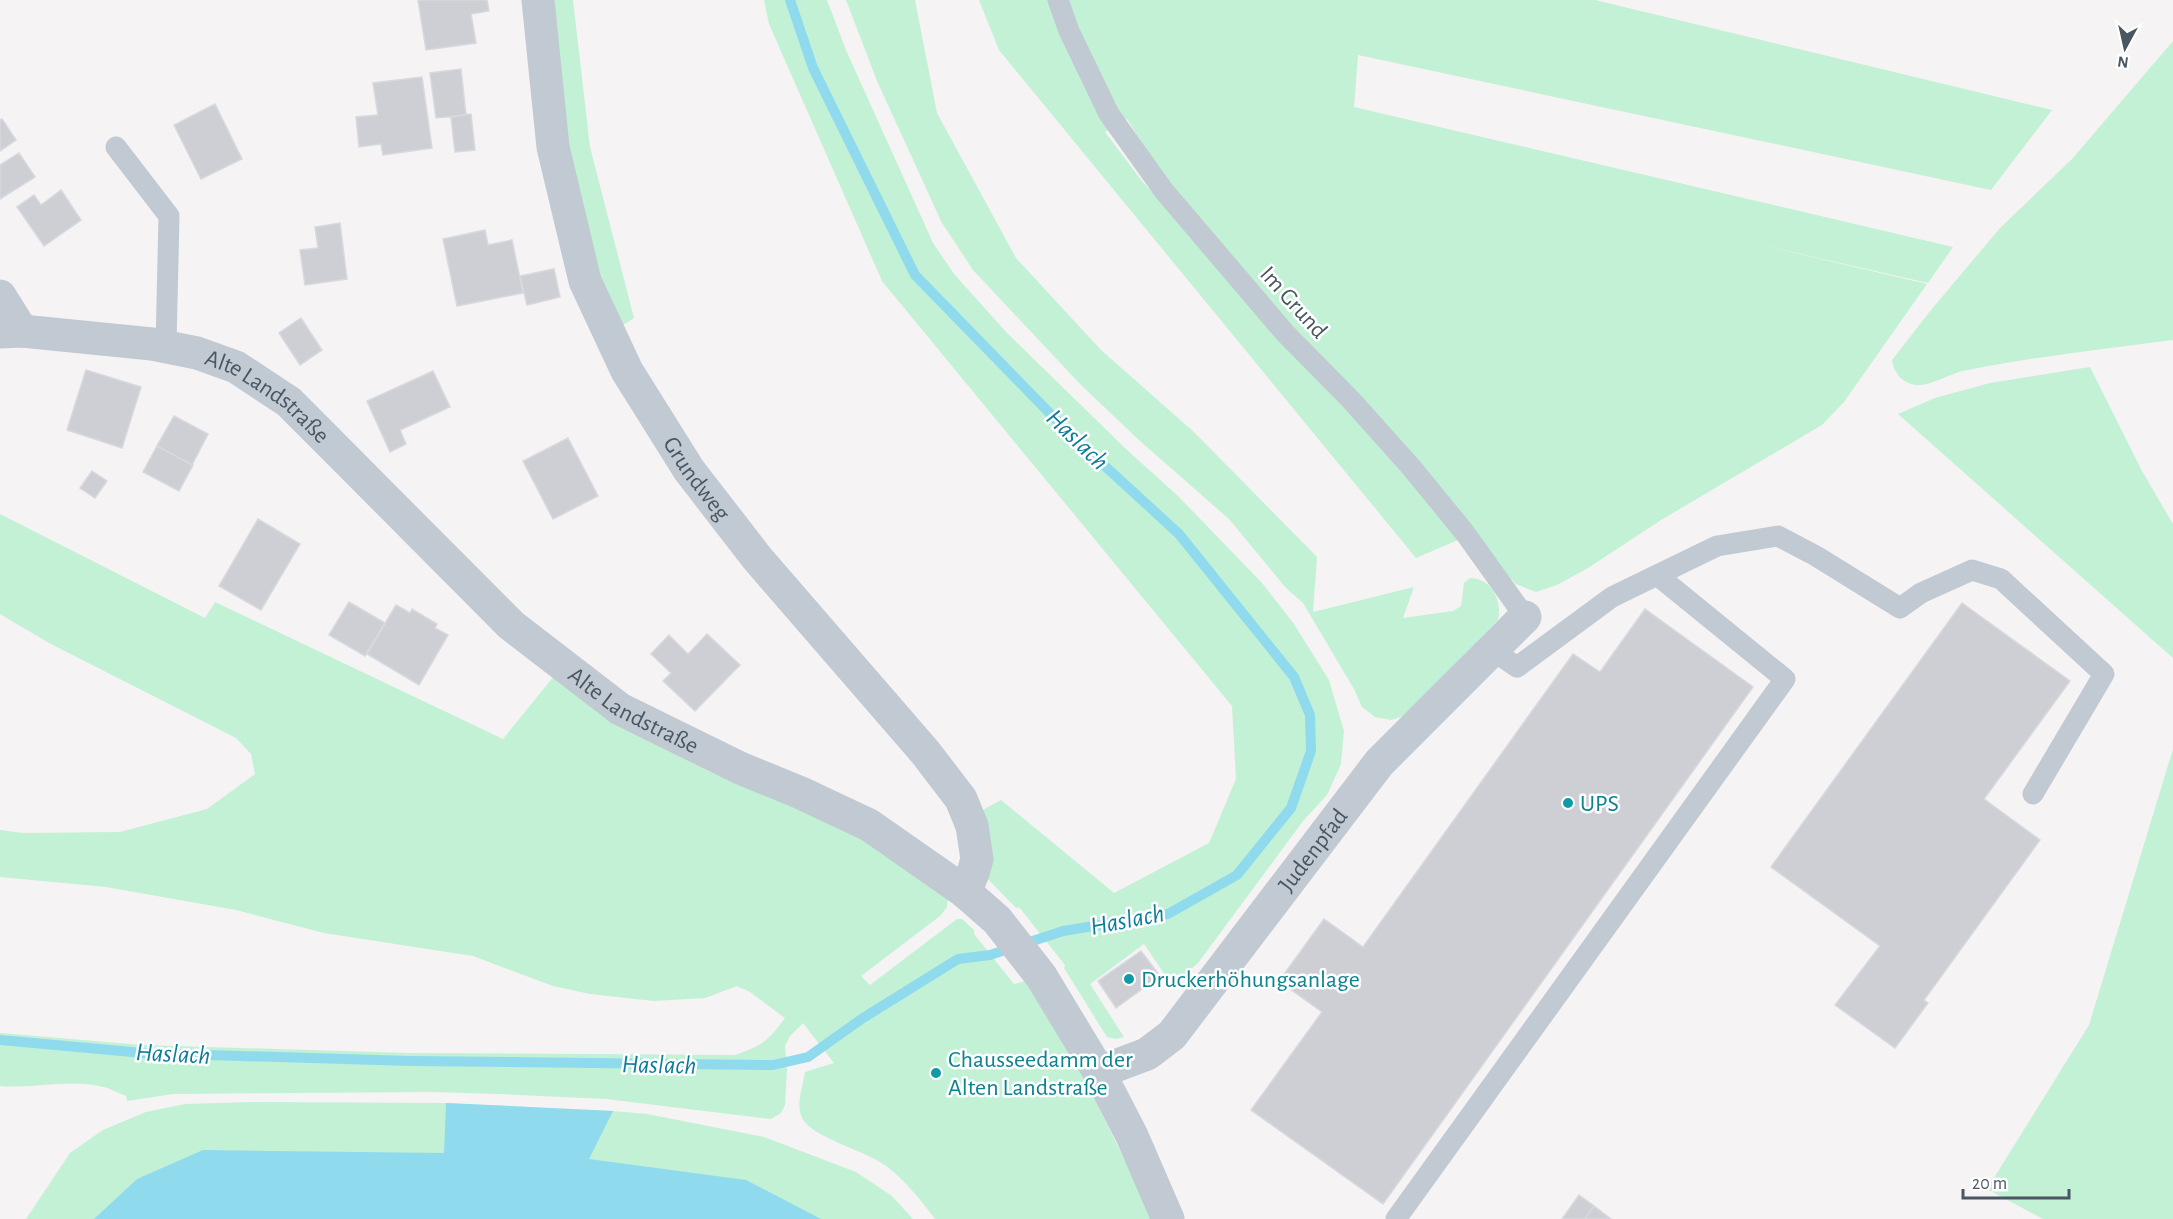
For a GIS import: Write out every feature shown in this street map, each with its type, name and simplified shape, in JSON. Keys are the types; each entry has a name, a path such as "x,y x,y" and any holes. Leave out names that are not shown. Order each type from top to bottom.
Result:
{"street":[{"name":"Grundweg","path":"538,0 553,147 585,281 627,371 689,470 757,558 925,752 961,799 972,826 977,859 965,892"},
{"path":"0,296 11,331"},
{"name":"Alte Landstraße","path":"11,331 166,346 197,353 236,367 289,402 511,624 620,710 740,768 869,825 965,892 997,920 1041,976 1099,1072 1132,1136 1168,1219"},
{"name":"Judenpfad","path":"1099,1072 1147,1054 1172,1035 1379,763 1525,617"}],"lane":[{"name":"Im Grund","path":"1059,0 1069,32 1109,114 1164,191 1285,333 1351,400 1411,467 1464,533 1525,617"},
{"path":"116,147 169,216 166,346"},
{"path":"1492,650 1516,667 1612,597 1718,546 1778,537 1816,556 1900,608 1921,593 1972,570 2001,579 2104,674 2033,794"},
{"path":"1396,1219 1785,679 1658,575"}],"green space":[{"path":"548,0 573,0 590,147 634,318 623,325 616,326 575,203"},
{"path":"764,0 827,0 846,50 933,243 954,274 1007,333 1127,450 1178,496 1262,583 1294,624 1329,680 1344,731 1341,764 1327,795 1303,821 1198,963 1178,981 1167,978 1144,944 1090,984 1124,1037 1116,1039 1107,1037 1064,968 1065,965 1019,907 1016,908 987,878 979,812 1001,800 1114,893 1209,843 1236,779 1232,706 882,281 769,24"},
{"path":"846,0 915,0 937,113 1016,258 1101,350 1195,433 1317,557 1313,612 1414,587 1403,618 1453,611 1461,606 1464,583 1470,578 1484,582 1494,592 1499,605 1498,620 1404,716 1391,720 1375,717 1362,707 1354,689 1303,603 1286,588 1229,519 1140,441 1081,385 973,270 942,223 877,81"},
{"path":"979,0 1595,0 2052,110 1991,190 1358,55 1354,107 1953,247 1928,283 1748,242 1927,284 1844,402 1822,425 1661,520 1588,568 1557,585 1536,592 1516,584 1504,572 1309,347 1181,196 1127,119 1105,132 1142,181 1406,474 1458,540 1416,558 999,50"},
{"path":"2173,41 2173,340 1989,366 1963,371 1920,385 1910,384 1902,379 1896,373 1892,360 1931,310 2000,228 2072,159"},
{"path":"2090,367 2142,471 2173,524 2173,658 1898,414 1935,398 1990,383"},
{"path":"0,514 205,618 215,602 503,739 554,676 632,729 681,757 730,781 857,834 890,852 948,895 947,907 940,916 861,976 870,985 957,919 962,919 974,930 974,934 1014,984 1026,981 1071,1051 1151,1219 935,1219 912,1190 885,1165 830,1139 804,1121 799,1104 805,1072 834,1063 803,1023 790,1036 785,1046 787,1070 785,1105 781,1113 771,1119 606,1099 499,1094 431,1092 173,1094 127,1101 126,1096 91,1084 0,1086 0,1033 142,1045 408,1053 735,1055 764,1042 785,1018 750,992 737,986 705,998 654,1001 590,994 553,986 473,956 324,933 236,910 106,887 0,877 0,830 23,833 120,832 207,809 255,774 251,754 236,738 49,643 0,614"},
{"path":"2173,749 2173,1219 2043,1219 1987,1189 2089,1025"},
{"path":"446,1103 647,1114 764,1137 856,1172 892,1196 913,1219 26,1219 70,1153 103,1130 146,1112 185,1104"}],"water":[{"path":"446,1103 613,1111 589,1159 746,1180 821,1219 94,1219 137,1179 203,1150 444,1153"}],"building":[{"path":"418,0 487,0 489,11 471,14 476,43 426,50"},
{"path":"461,69 466,115 436,118 430,73"},
{"path":"422,77 432,148 383,155 381,144 359,147 356,117 378,115 373,83"},
{"path":"215,104 242,159 201,179 174,125"},
{"path":"471,114 475,150 455,152 451,117"},
{"path":"2,119 16,140 0,151 0,120"},
{"path":"19,153 35,177 0,199 0,165"},
{"path":"61,190 81,220 44,246 17,207 34,195 41,205"},
{"path":"340,223 347,279 305,285 300,250 318,248 315,227"},
{"path":"485,230 488,245 512,240 523,293 457,306 443,239"},
{"path":"554,269 560,297 527,305 520,276"},
{"path":"301,318 322,350 300,365 279,333"},
{"path":"86,370 141,387 122,448 67,430"},
{"path":"433,371 450,407 400,430 406,444 390,452 367,401"},
{"path":"174,416 208,434 192,465 157,446"},
{"path":"568,438 598,496 553,519 523,461"},
{"path":"157,446 193,465 179,491 143,472"},
{"path":"92,471 107,481 95,498 80,488"},
{"path":"258,519 300,544 261,610 219,586"},
{"path":"349,602 385,623 365,656 329,635"},
{"path":"1962,603 2070,681 1984,799 2040,840 1924,1000 1928,1003 1895,1048 1835,1005 1880,946 1771,867"},
{"path":"396,605 410,613 412,609 437,624 435,628 448,635 419,685 367,654"},
{"name":"UPS","path":"1645,609 1753,687 1383,1204 1251,1110 1322,1012 1279,981 1324,919 1363,947 1573,654 1600,672"},
{"path":"707,634 740,665 695,711 663,681 671,673 651,654 669,635 688,654"},
{"name":"Druckerhöhungsanlage","path":"1141,951 1160,976 1116,1008 1098,981"},
{"path":"1579,1195 1594,1206 1585,1219 1562,1219"},
{"path":"1594,1206 1611,1219 1585,1219"}],"waterway":[{"name":"Haslach","path":"0,1040 143,1053 410,1061 773,1065 808,1057 863,1018 958,959 990,955 1063,931 1168,914 1237,875 1291,808 1311,751 1310,715 1294,677 1179,534 1071,435 915,275 813,68 790,0"}],"place":[{"name":"UPS","path":"1568,803"},
{"name":"Druckerhöhungsanlage","path":"1129,979"},
{"name":"Chausseedamm der Alten Landstraße","path":"936,1073"}]}
